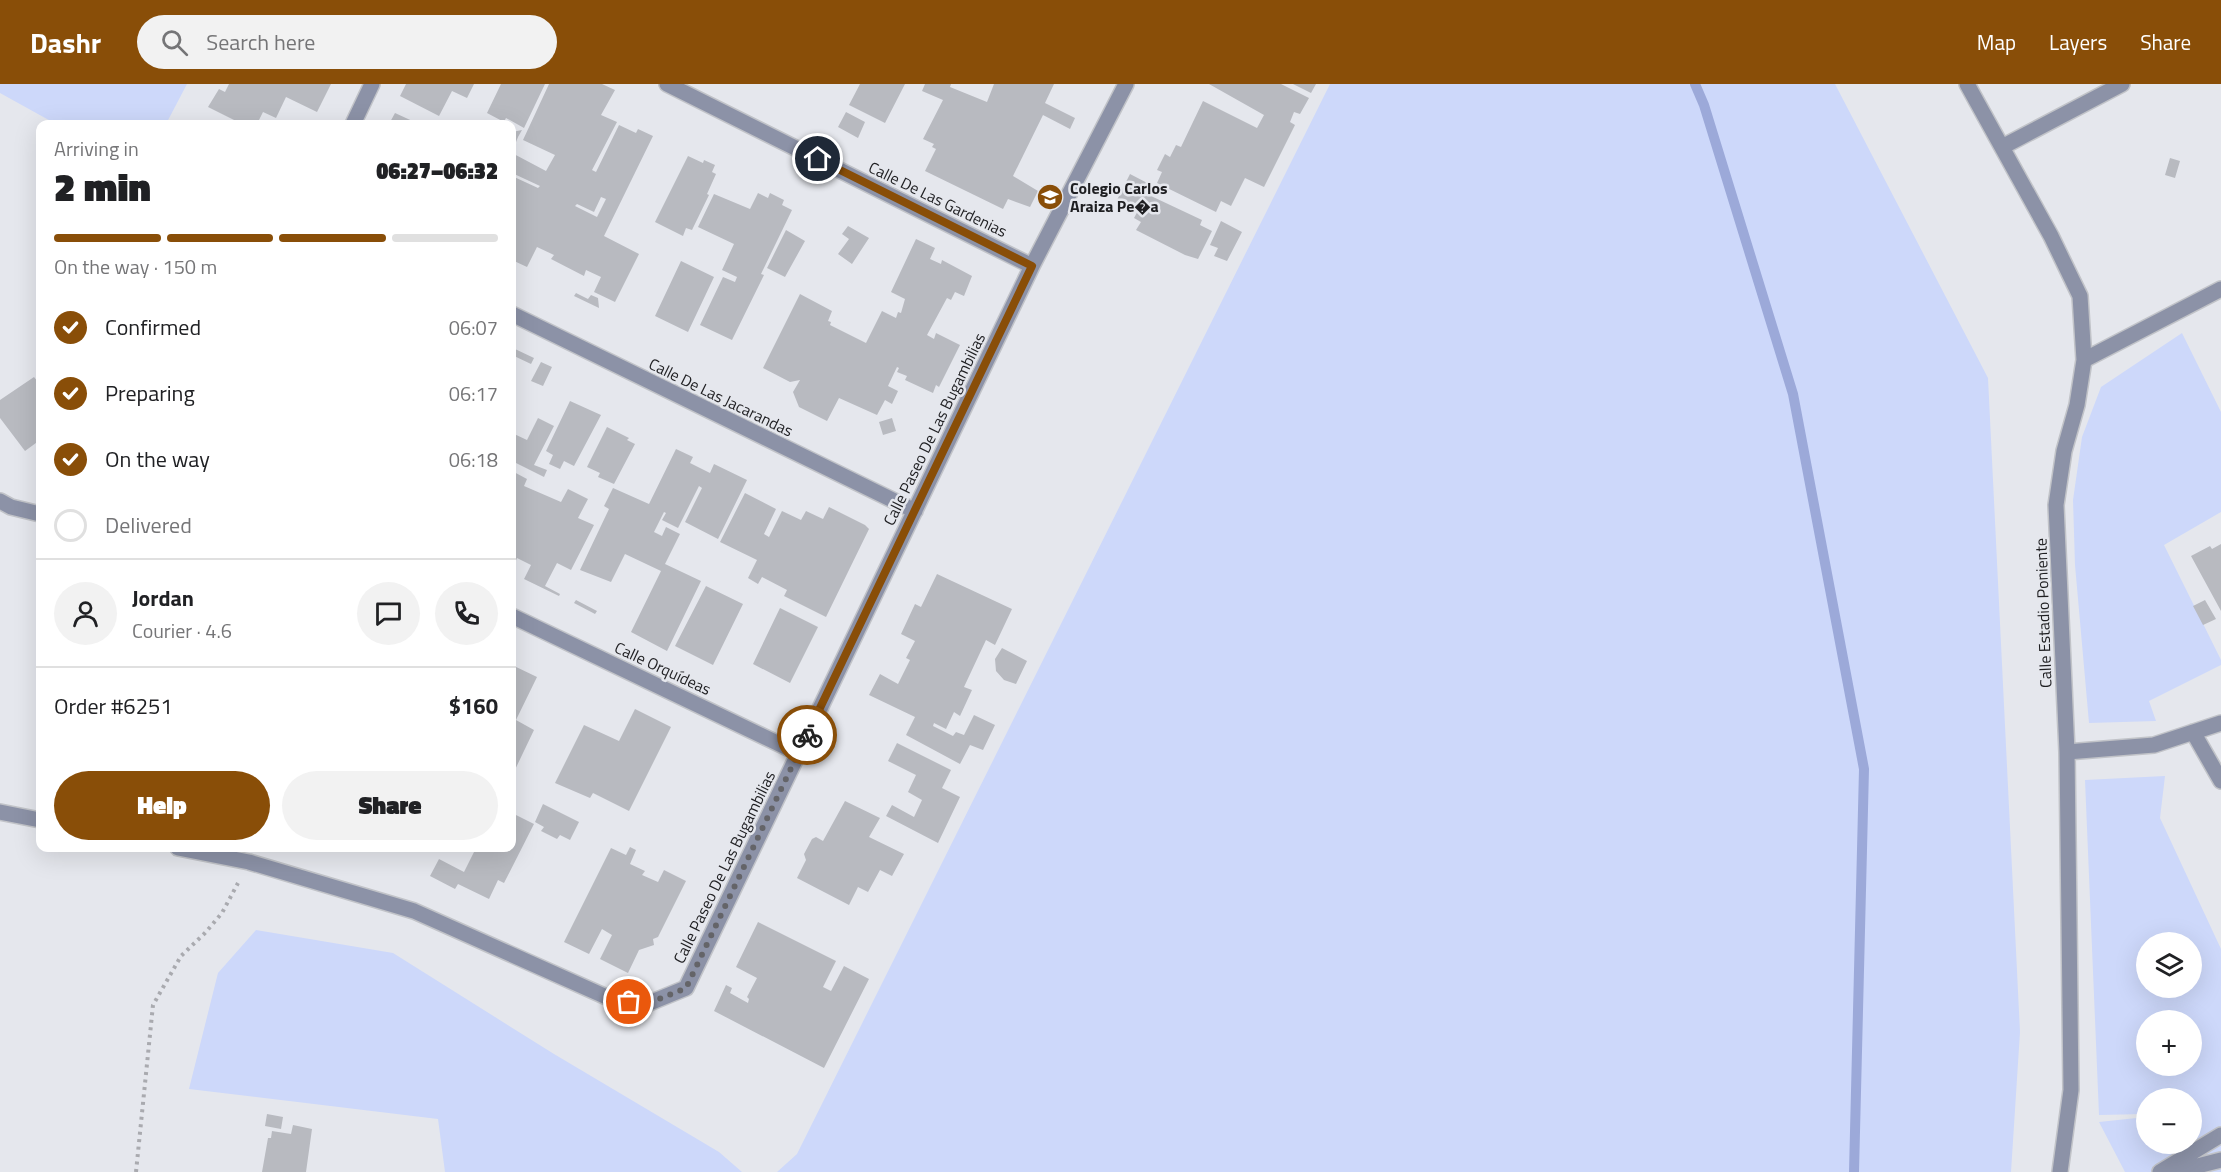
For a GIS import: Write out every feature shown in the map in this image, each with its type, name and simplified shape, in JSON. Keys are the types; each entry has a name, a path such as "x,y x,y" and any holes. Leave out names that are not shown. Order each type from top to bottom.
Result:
{"street":[{"path":"355,120 372,84"},
{"name":"Calle De Las Gardenias","path":"667,84 1032,266"},
{"name":"Calle Paseo De Las Bugambilias","path":"198,852 249,862 414,911 611,999 647,1004 686,988 1032,266 1126,84"},
{"name":"Calle Estadio Poniente","path":"1967,84 2052,236 2080,296 2084,360 2064,452 2056,505 2067,752 2071,1090 2060,1172"},
{"path":"2002,147 2122,84"},
{"path":"2084,360 2221,289"},
{"name":"Calle De Las Jacarandas","path":"516,316 915,511"},
{"path":"0,501 11,507 36,513"},
{"name":"Calle Orquídeas","path":"516,618 798,753"},
{"path":"2067,752 2154,745 2221,723"},
{"path":"2193,732 2221,781"},
{"path":"0,812 36,819"},
{"path":"2160,1172 2221,1135"},
{"path":"2174,1172 2221,1160"}],"path":[{"path":"136,1172 153,1005 181,956 222,913 249,862"}],"shaded area":[{"path":"0,84 187,84 168,120 49,120 0,93"},
{"path":"1330,84 1835,84 1988,378 2020,1032 2011,1172 777,1172 797,1154"},
{"path":"2182,333 2221,412 2221,512 2164,545 2221,660 2221,665 2149,701 2156,721 2089,723 2075,565 2073,500 2082,437 2101,387"},
{"path":"2165,776 2160,818 2221,949 2221,1172 2125,1172 2099,1122 2136,1118 2136,1154 2202,1154 2202,1088 2136,1088 2136,1114 2099,1115 2085,780"},
{"path":"256,930 393,953 554,1054 719,1152 742,1172 445,1172 438,1119 189,1089 218,973"}],"building":[{"path":"229,84 331,84 317,112 286,97 276,118 263,112 259,120 234,120 208,107 219,89 225,92"},
{"path":"406,84 474,84 467,98 452,91 439,116 400,96"},
{"path":"501,84 545,84 524,128 516,124 516,120 506,118 500,120 487,113"},
{"path":"549,84 602,84 615,90 601,115 617,122 592,170 596,172 619,125 636,133 638,129 653,136 604,236 639,254 615,302 594,292 601,277 586,270 584,276 551,259 554,255 537,247 527,267 516,262 516,178 538,188 540,186 516,175 516,155 546,171 555,155 523,140","holes":["601,197 606,199 597,217 575,206 577,204 594,212"]},
{"path":"860,84 905,84 885,123 849,105"},
{"path":"925,84 951,84 950,87 987,102 994,84 1054,84 1045,103 1075,118 1070,129 1043,115 1013,176 1038,191 1030,207 1008,199 1003,209 925,171 936,149 932,147 934,144 923,139 943,100 922,91"},
{"path":"1209,84 1281,84 1309,98 1300,114 1294,112 1290,122 1295,125 1264,187 1245,178 1231,206 1221,201 1216,212 1157,183 1162,172 1157,170 1165,154 1170,157 1176,145 1181,147 1203,101 1257,128 1264,115"},
{"path":"1293,84 1316,84 1311,93"},
{"path":"846,112 865,122 858,138 838,127"},
{"path":"395,113 410,120 391,120"},
{"path":"522,130 516,142 516,131"},
{"path":"688,156 703,163 704,160 715,165 712,172 716,174 707,194 709,195 692,230 686,228 683,236 655,222"},
{"path":"2170,158 2180,161 2175,178 2165,175"},
{"path":"1130,174 1155,187 1151,196 1202,220 1200,225 1212,231 1198,259 1185,255 1136,230 1141,222 1134,218 1141,205 1137,209 1117,200"},
{"path":"758,193 768,198 770,193 784,200 782,205 792,210 761,274 764,275 732,340 700,325 723,277 735,282 737,277 722,270 734,244 698,227 714,194 750,209"},
{"path":"1221,221 1242,232 1227,261 1214,256 1218,248 1210,245"},
{"path":"848,226 869,238 852,264 838,254 849,239 842,234"},
{"path":"786,230 805,241 785,277 767,268"},
{"path":"916,239 935,248 930,259 941,264 942,260 972,276 964,296 955,292 951,300 947,298 927,335 934,339 936,333 960,345 939,387 936,385 933,393 905,380 907,376 897,372 899,368 897,367 888,386 898,391 892,404 885,400 877,415 839,398 827,421 799,407 793,392 800,380 790,382 763,368 800,294 832,311 828,321 831,322 830,325 866,343 882,311 896,318 898,312 901,313 905,299 891,292"},
{"path":"681,261 714,277 688,332 655,316"},
{"path":"576,293 588,299 591,295 598,298 599,308 574,296"},
{"path":"516,349 534,358 531,364 516,357"},
{"path":"541,362 552,367 543,386 531,381"},
{"path":"34,377 36,380 36,443 25,451 0,418 0,400"},
{"path":"570,401 601,415 574,466 564,461 560,469 549,464 553,455 546,451"},
{"path":"538,418 554,426 534,465 547,470 544,477 516,463 516,435 527,440"},
{"path":"892,418 896,431 883,435 879,422"},
{"path":"607,427 629,438 627,440 635,444 614,484 598,477 600,473 587,467"},
{"path":"676,449 693,457 690,463 710,473 714,464 747,480 718,539 685,522 702,488 699,486 678,528 662,520 666,513 664,512 654,532 662,536 666,527 680,534 665,564 701,581 667,651 631,632 661,571 625,554 611,582 580,570 609,509 604,506 613,488 649,504"},
{"path":"516,473 527,479 524,486 561,502 568,489 588,499 578,518 594,525 571,570 557,563 545,586 560,594 559,596 524,579 531,565 517,558 516,560"},
{"path":"745,493 776,509 764,534 769,537 782,511 801,520 806,511 823,519 829,507 869,529 826,617 784,596 787,590 762,577 758,584 748,578 757,560 720,542"},
{"path":"2221,544 2221,611 2191,556 2210,546 2212,549"},
{"path":"937,574 1012,609 995,645 986,640 964,687 972,690 960,716 954,712 946,729 934,723 933,726 953,736 956,732 964,735 974,715 995,725 983,750 970,745 960,764 906,735 915,717 869,695 880,674 898,684 910,660 906,658 915,641 901,634 915,604 921,607"},
{"path":"706,586 743,604 713,665 675,646"},
{"path":"576,600 597,611 595,614 574,603"},
{"path":"2205,600 2216,619 2203,625 2193,606"},
{"path":"780,608 818,627 790,683 753,664"},
{"path":"1002,648 1027,661 1016,684 1004,680 996,671 995,659"},
{"path":"516,667 537,677 516,720"},
{"path":"635,709 671,727 629,811 593,793 590,798 555,783 584,725 619,741"},
{"path":"516,720 534,730 516,768"},
{"path":"897,743 951,770 942,788 960,797 938,843 886,816 892,805 914,817 922,800 908,792 916,775 888,761"},
{"path":"845,801 880,818 869,837 904,854 892,876 880,870 868,892 858,887 849,905 797,878 806,860 804,854 812,839 816,837 823,841"},
{"path":"543,804 579,822 570,840 560,835 557,839 541,831 544,827 535,822"},
{"path":"516,815 534,824 504,883 498,880 489,899 458,884 455,889 430,876 439,859 464,872 474,852 516,852"},
{"path":"630,847 636,850 630,864 645,871 642,875 658,882 664,870 686,881 658,937 653,939 654,945 639,950 628,973 600,959 612,935 602,929 589,954 564,942 611,848 626,855"},
{"path":"758,922 836,961 823,987 831,991 844,966 869,979 824,1068 714,1011 726,985 732,988 730,993 748,1003 747,997 757,978 736,967"},
{"path":"267,1114 283,1117 281,1129 265,1126"},
{"path":"293,1125 312,1129 306,1172 262,1172 268,1138 271,1138 272,1131 291,1134"}],"waterway":[{"path":"1695,84 1704,105 1793,394 1864,769 1854,1172"}],"way so far":[{"path":"629,1002 647,1004 686,988 807,735"}],"place":[{"name":"Colegio Carlos Araiza Pe�a","path":"1050,197"}],"route":[{"path":"807,735 1032,266 818,159"}]}
